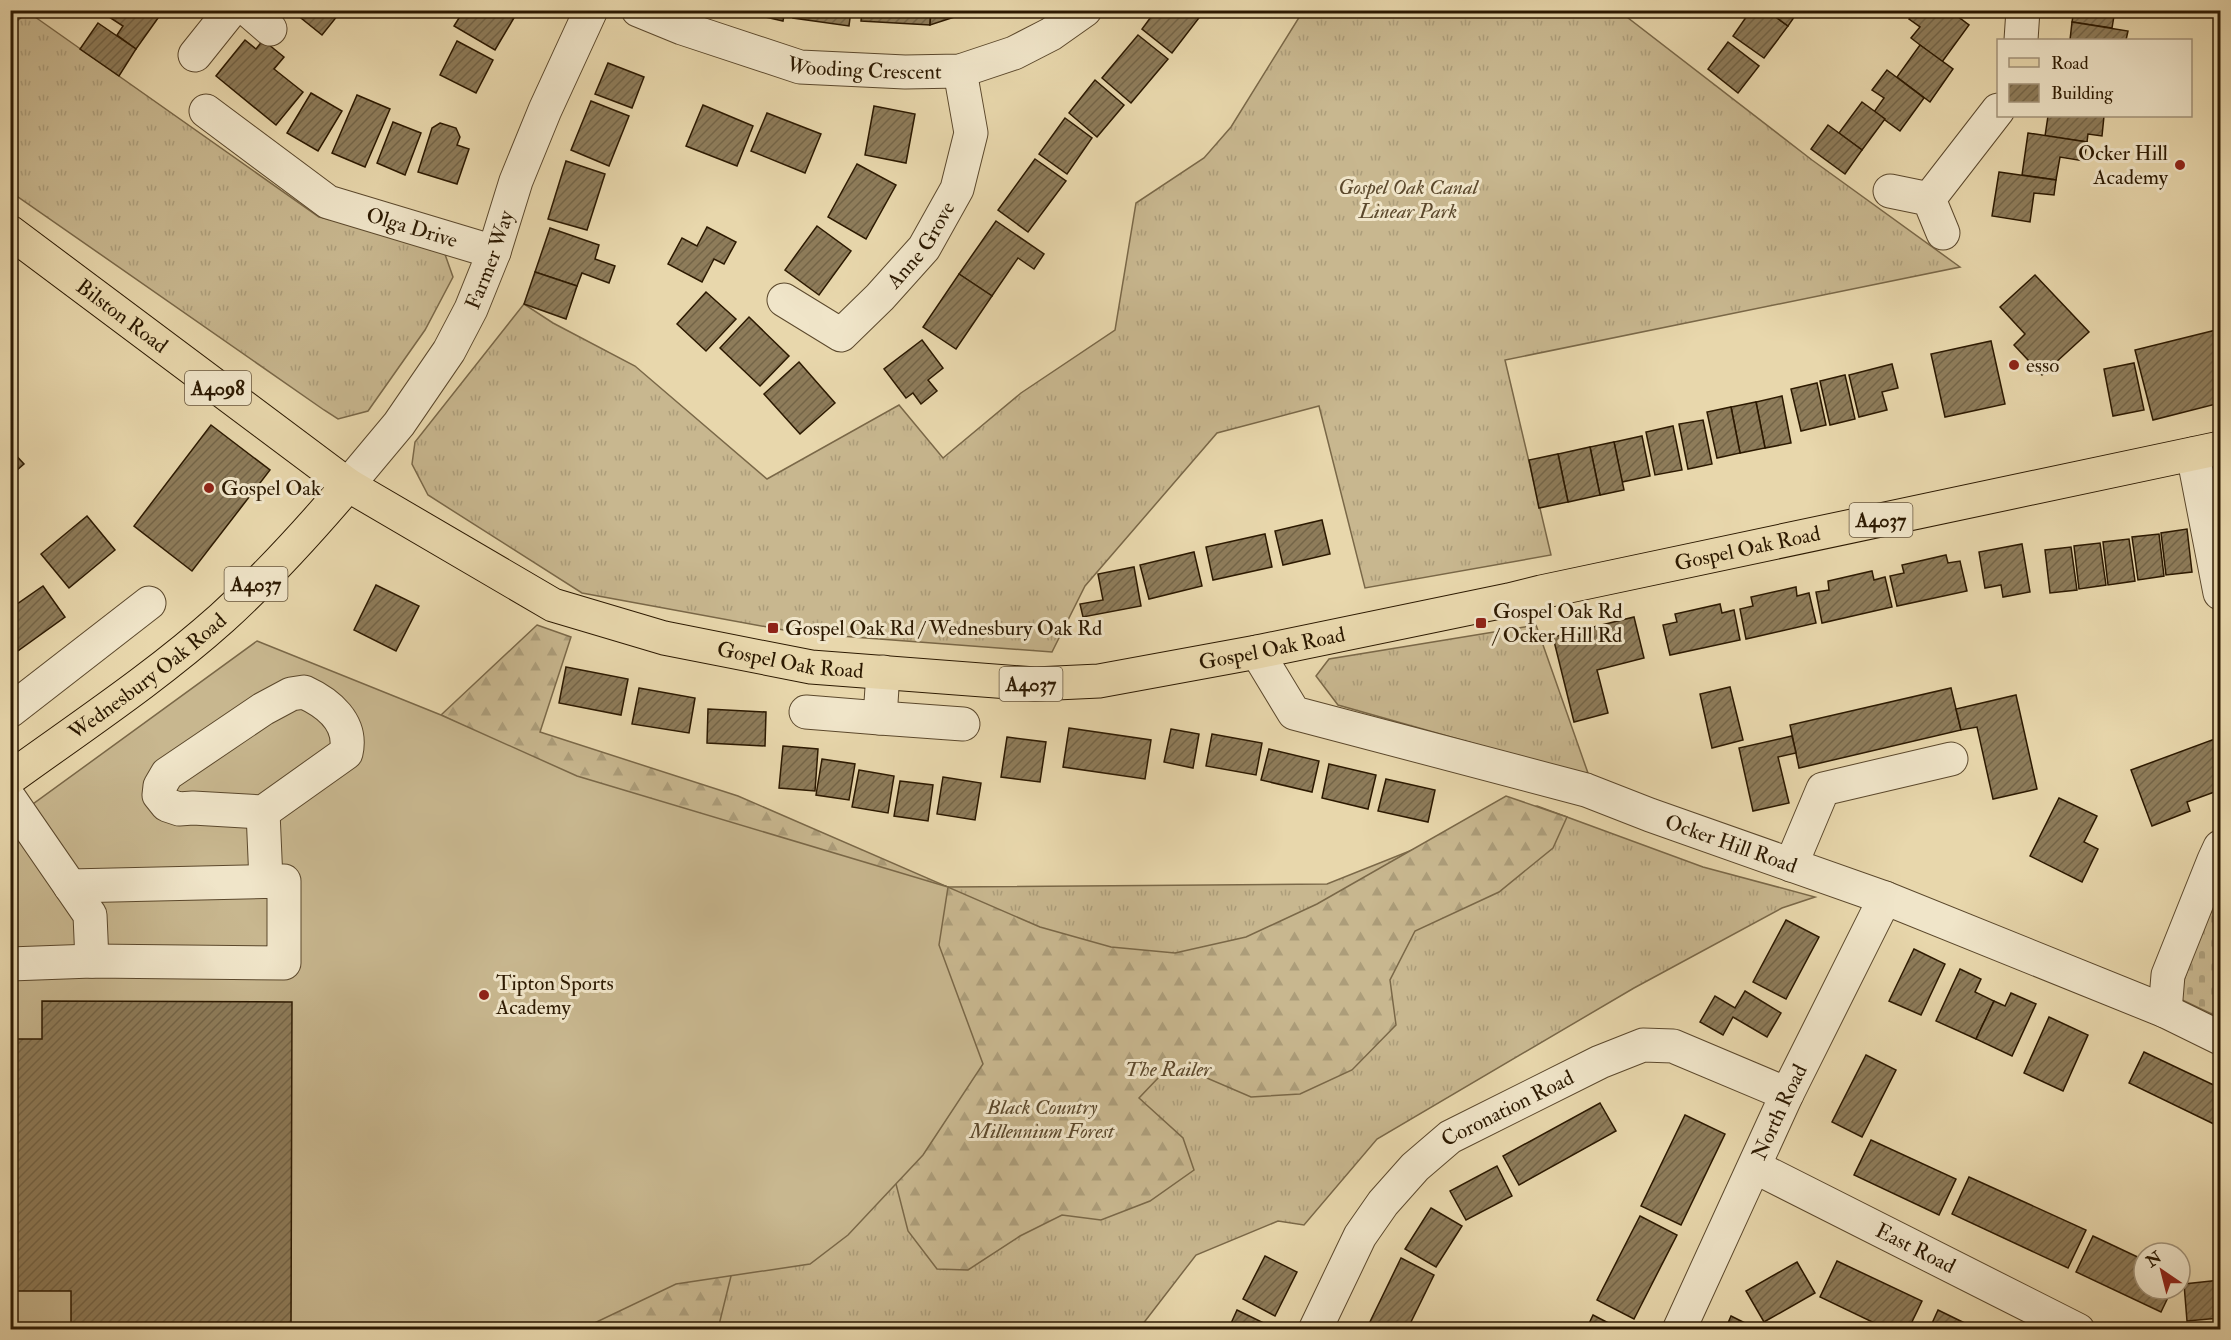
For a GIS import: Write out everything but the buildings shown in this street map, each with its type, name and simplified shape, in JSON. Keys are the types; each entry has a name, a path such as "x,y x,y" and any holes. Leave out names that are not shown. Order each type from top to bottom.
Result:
{"main road":[{"name":"Bilston Road","path":"10,232 348,485"},
{"name":"Gospel Oak Road","path":"348,485 553,605 675,640 811,667 1035,684 1099,681 1257,652 2207,451"},
{"name":"Wednesbury Oak Road","path":"10,778 155,673 222,618 305,536 348,485"}],"street":[{"path":"195,55 231,10"},
{"name":"Farmer Way","path":"348,485 399,424 449,351 471,309 494,252 516,181 545,110 591,10"},
{"name":"Wooding Crescent","path":"638,10 682,28 800,68 905,72 960,72 1014,52 1051,34 1085,10"},
{"path":"2021,39 2023,10"},
{"name":"Anne Grove","path":"784,300 841,335 880,297 924,248 957,189 971,133 960,72"},
{"name":"Olga Drive","path":"206,111 328,202 494,252"},
{"path":"1929,199 1997,111"},
{"path":"1890,191 1929,199"},
{"path":"1929,199 1943,233"},
{"path":"2207,451 2220,593"},
{"path":"10,711 149,603"},
{"name":"Ocker Hill Road","path":"1257,652 1294,713 1586,790 1885,898 2165,1011 2220,1038"},
{"path":"880,718 883,672"},
{"path":"304,692 321,700 333,710 347,734 349,742 346,753 263,812 179,809 167,804 159,795 160,786 167,774 264,709 291,694 304,692"},
{"path":"806,712 963,724"},
{"path":"1791,865 1823,789 1951,759"},
{"path":"10,800 90,915 92,961"},
{"path":"263,812 267,881"},
{"path":"2165,1011 2168,975 2220,847"},
{"path":"10,964 92,961 284,963 284,881 70,886"},
{"name":"North Road","path":"1679,1329 1787,1094 1885,898"},
{"name":"Coronation Road","path":"1315,1329 1360,1236 1383,1203 1415,1167 1450,1137 1600,1062 1643,1045 1673,1046 1787,1094"},
{"name":"East Road","path":"1755,1167 2078,1329"}],"green space":[{"name":"Gospel Oak Canal Linear Park","path":"1303,11 1619,11 1812,160 1960,267 1505,360 1551,555 1365,588 1319,406 1217,433 1085,586 1052,652 800,633 582,593 428,495 412,464 415,442 524,304 553,323 635,366 767,479 899,405 943,458 1021,393 1115,330 1136,203 1204,158 1231,127"},
{"path":"28,12 319,217 441,243 453,277 425,330 368,411 338,419 11,192 10,27"},
{"name":"Black Country Millennium Forest","path":"537,625 571,637 540,732 738,796 1040,927 1111,947 1175,953 1246,937 1317,904 1506,796 1567,817 1553,848 1499,892 1415,931 1390,980 1396,1025 1352,1070 1300,1094 1251,1097 1193,1072 1160,1076 1139,1098 1183,1138 1194,1170 1150,1201 1101,1220 1062,1215 1020,1236 968,1270 937,1269 908,1231 896,1184 907,1146 676,832 441,715"},
{"path":"1536,625 1589,776 1338,705 1316,676 1329,659"},
{"name":"Tipton Sports Academy","path":"257,641 441,715 577,776 948,887 939,945 983,1064 923,1155 848,1235 810,1264 676,1284 582,1329 11,1330 11,820"},
{"name":"The Railer","path":"1537,806 1703,867 1815,897 1782,908 1634,988 1377,1139 1304,1225 1278,1221 1196,1255 1139,1329 291,1330 783,837 948,887 1327,884 1495,817"},
{"path":"2220,873 2220,1018 2178,998"},
{"path":"701,1259 731,1276 718,1329 538,1330"}],"place":[{"name":"Ocker Hill Academy","path":"2180,165"},
{"name":"esso","path":"2014,365"},
{"name":"Gospel Oak","path":"209,488"},
{"name":"Gospel Oak Rd / Ocker Hill Rd","path":"1481,623"},
{"name":"Gospel Oak Rd / Wednesbury Oak Rd","path":"773,628"},
{"name":"Tipton Sports Academy","path":"484,995"}]}
